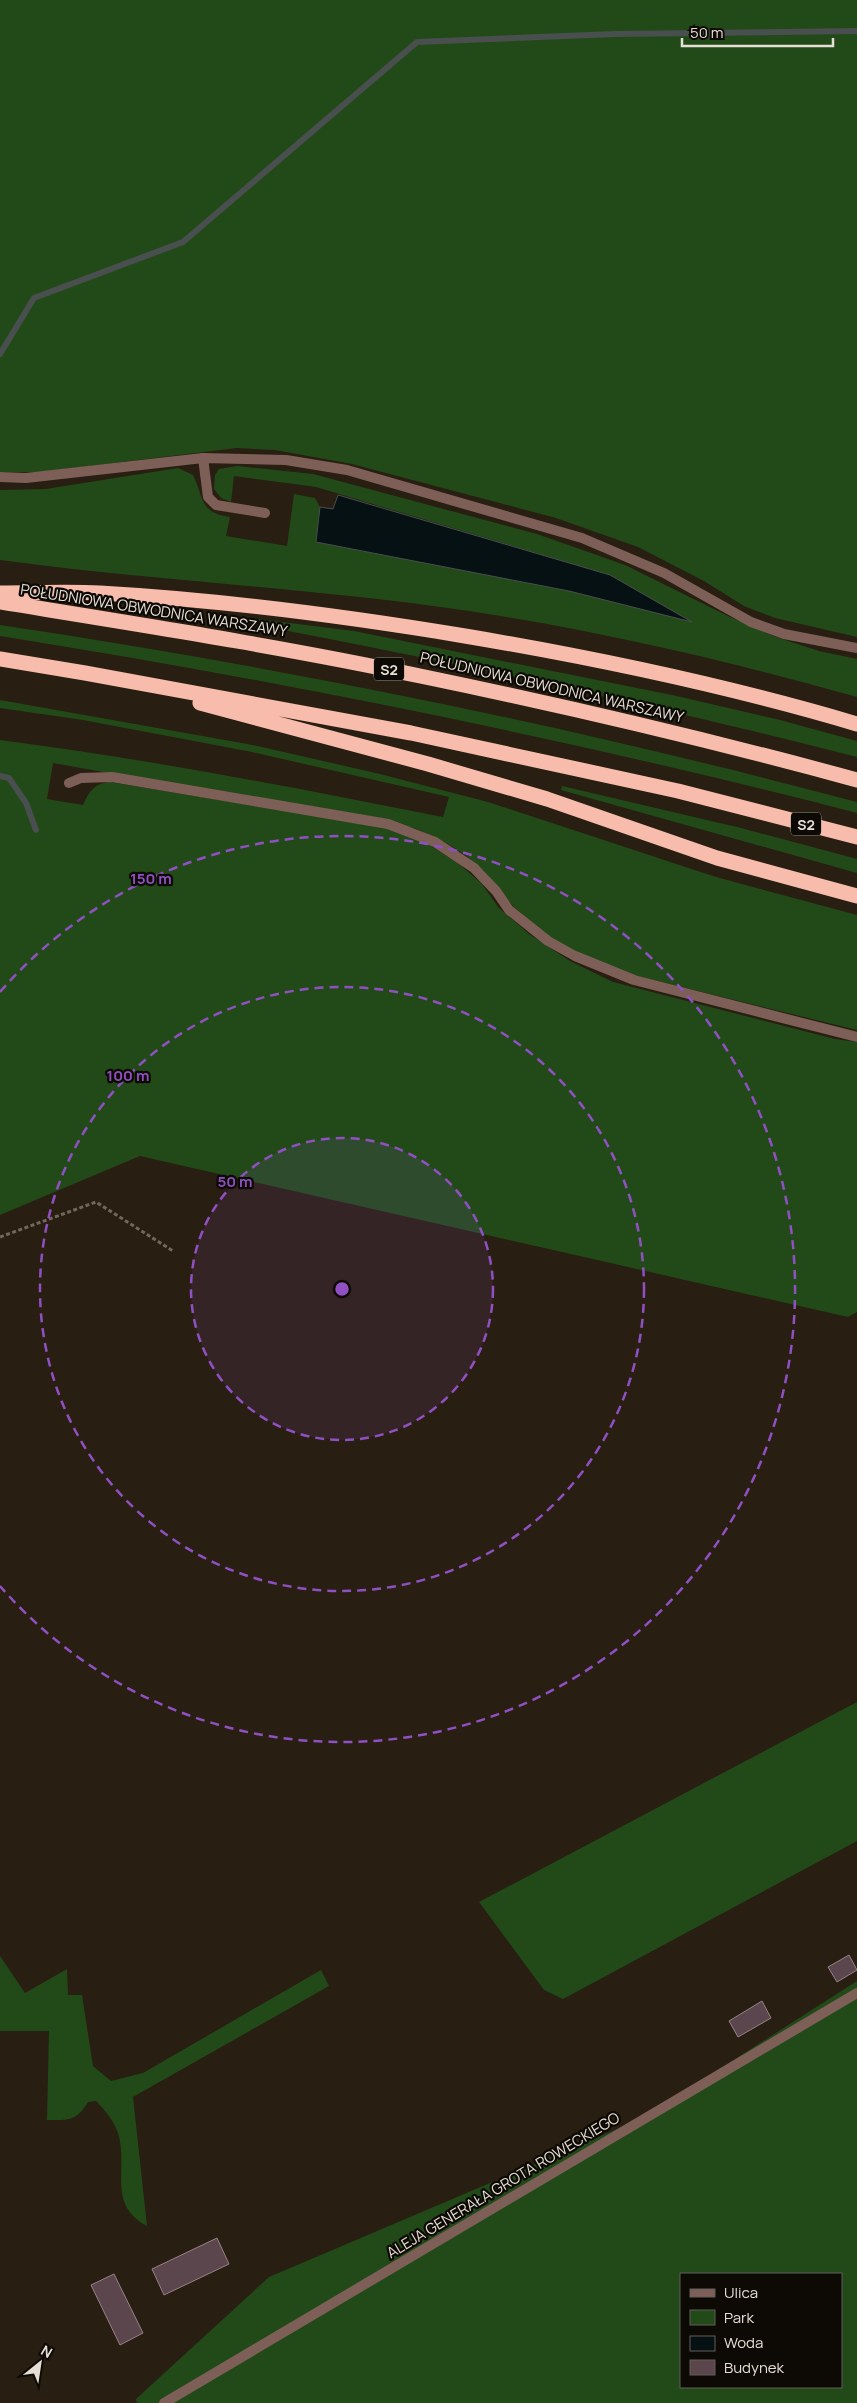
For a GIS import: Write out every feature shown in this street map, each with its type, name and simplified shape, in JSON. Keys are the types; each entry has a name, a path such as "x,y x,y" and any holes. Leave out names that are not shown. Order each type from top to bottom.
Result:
{"highway":[{"path":"0,593 99,593 299,610 346,617 516,645 621,665 857,724"},
{"name":"POŁUDNIOWA OBWODNICA WARSZAWY","path":"0,602 250,643 424,676 674,732 857,780"},
{"name":"S2","path":"0,660 85,673 485,748 678,791 857,837"},
{"path":"85,673 438,767 548,799 717,858 857,896"}],"street":[{"path":"0,477 26,478 203,458 286,460 347,470 582,538 626,555 664,573 751,622 784,634 857,648"},
{"path":"203,458 208,497 216,505 265,513"},
{"path":"69,783 82,778 112,777 388,824 435,842 474,868 496,891 509,910 548,941 575,956 634,980 857,1037"},
{"name":"ALEJA GENERAŁA GROTA ROWECKIEGO","path":"164,2403 857,1993"}],"path":[{"path":"0,1237 96,1202 173,1251"}],"green space":[{"path":"0,0 857,0 857,637 775,618 744,606 704,581 638,547 556,518 352,464 275,450 237,448 40,472 0,472"},
{"path":"237,466 313,474 537,534 625,565 773,636 819,651 857,659 857,697 761,671 664,648 567,628 469,611 352,596 117,574 0,560 0,490 46,489 178,468 193,475 201,497 208,508 220,515 230,517 226,536 287,546 294,494 315,498 320,507 316,542 569,591 689,621 610,575 316,487 234,476 231,502 221,498 214,489 215,475 219,469"},
{"path":"241,617 354,631 672,695 780,720 857,741 857,757 704,719 550,685 396,652 241,622"},
{"path":"0,625 216,660 538,724 857,802 857,813 644,761 430,714 216,673 0,636"},
{"path":"0,700 253,745 380,774 488,802 716,877 857,915 857,1030 617,971 578,954 550,937 513,906 485,872 464,854 438,838 414,828 53,763 47,799 83,805 96,786 110,782 384,827 431,846 459,864 481,883 499,908 529,934 570,961 613,982 835,1039 857,1042 857,1312 848,1317 140,1156 0,1215 0,740 167,765 443,817 449,797 252,752 83,720 0,708"},
{"path":"562,786 741,828 857,859 857,873 561,790"},
{"path":"857,1702 857,1841 563,1999 544,1990 479,1902"},
{"path":"0,1956 25,1993 67,1969 68,1995 82,1995 93,2066 111,2081 143,2073 321,1970 329,1986 133,2097 147,2226 134,2217 127,2207 121,2184 121,2146 118,2133 112,2120 99,2104 96,2101 88,2102 84,2109 71,2118 47,2120 49,2031 0,2031"},
{"path":"857,1981 857,2403 137,2403 136,2399 269,2277 643,2118"}],"water":[{"path":"338,495 610,575 692,622 569,591 316,542 320,507 333,509"}],"building":[{"path":"849,1955 857,1970 837,1982 828,1967"},
{"path":"762,2001 771,2018 738,2037 729,2021"},
{"path":"217,2238 229,2264 164,2295 152,2269"},
{"path":"114,2274 143,2333 120,2345 91,2285"}],"waterway":[{"path":"0,354 34,298 183,242 417,42 615,34 857,31"},
{"path":"0,776 9,778 26,803 36,830"}]}
